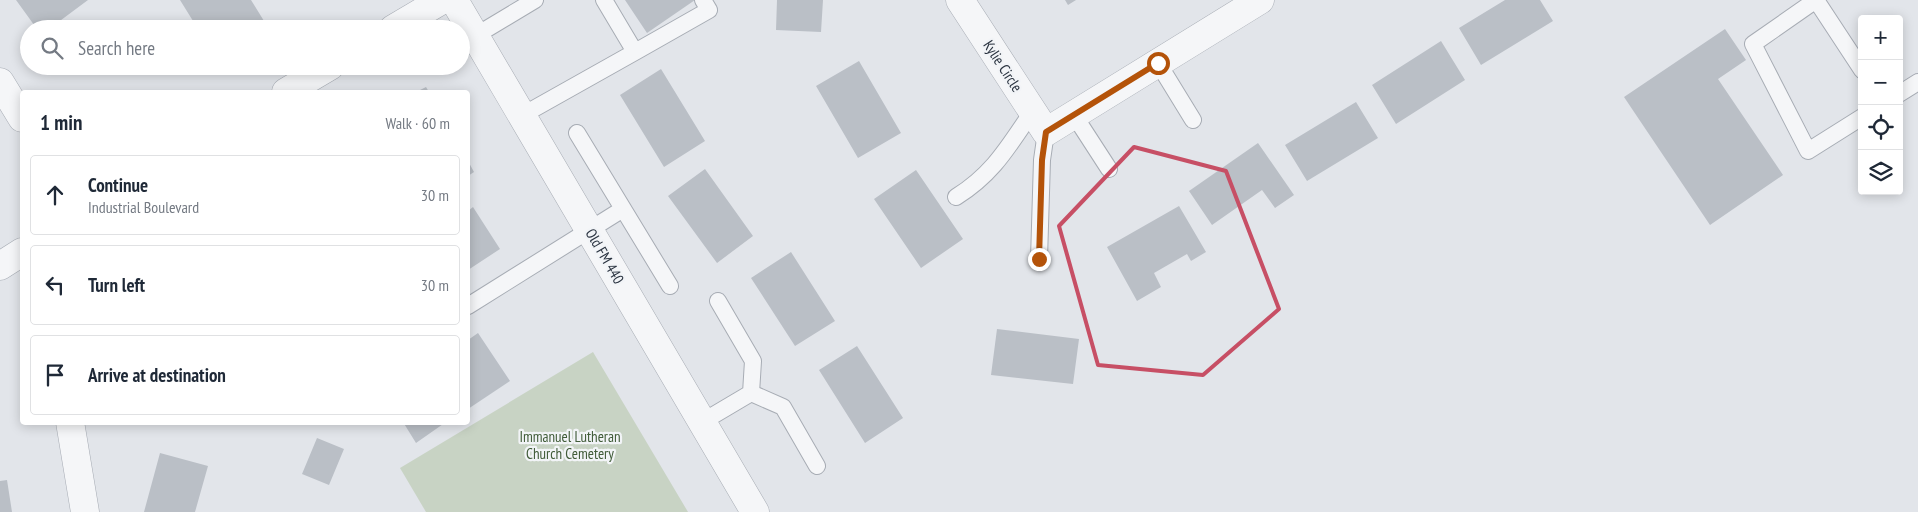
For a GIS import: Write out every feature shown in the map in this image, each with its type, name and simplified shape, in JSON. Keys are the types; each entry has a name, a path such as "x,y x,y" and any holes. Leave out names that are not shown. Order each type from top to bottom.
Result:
{"street":[{"path":"408,20 442,0"},
{"name":"Old FM 440","path":"454,0 466,20"},
{"name":"Kylie Circle","path":"960,0 1039,122"},
{"path":"1039,122 1074,115 1260,0"},
{"name":"Old FM 440","path":"470,27 755,512"},
{"path":"289,90 315,75"},
{"path":"0,82 20,115"},
{"path":"0,266 20,253"},
{"path":"70,425 85,512"}],"lane":[{"path":"475,36 535,0"},
{"path":"604,0 635,52"},
{"path":"521,116 709,10 702,0"},
{"path":"1858,64 1816,0 1753,44 1808,151 1858,120"},
{"path":"1158,63 1193,120"},
{"path":"1903,91 1918,82"},
{"path":"1074,115 1109,169"},
{"path":"956,197 980,181 1039,122"},
{"path":"1039,122 1042,160 1039,259"},
{"path":"577,133 670,286"},
{"path":"470,305 623,209"},
{"path":"718,301 753,361 751,393"},
{"path":"702,422 751,393"},
{"path":"751,393 784,407 817,466"}],"highlighted area":[{"path":"1134,147 1226,171 1279,309 1203,375 1098,365 1059,226"}],"green space":[{"name":"Immanuel Lutheran Church Cemetery","path":"593,352 688,512 426,512 400,468"}],"building":[{"path":"16,0 88,0 61,20 30,20"},
{"path":"180,0 251,0 263,20 192,20"},
{"path":"625,0 695,0 647,33"},
{"path":"777,0 823,0 821,32 776,30"},
{"path":"1065,0 1076,0 1068,5"},
{"path":"1505,0 1540,0 1553,21 1481,65 1459,28"},
{"path":"1725,29 1746,60 1718,79 1783,175 1710,225 1624,97"},
{"path":"1441,41 1465,80 1396,124 1372,85"},
{"path":"859,61 901,133 858,158 816,86"},
{"path":"661,69 705,141 664,167 620,95"},
{"path":"1356,102 1378,138 1307,181 1285,145"},
{"path":"1258,143 1294,195 1275,208 1262,190 1212,225 1189,191"},
{"path":"470,165 474,172 470,175"},
{"path":"705,169 753,236 717,263 668,196"},
{"path":"916,170 963,239 921,268 874,199"},
{"path":"1179,206 1206,252 1191,261 1187,254 1154,273 1161,287 1137,301 1107,247"},
{"path":"473,207 500,249 470,269 470,209"},
{"path":"791,252 835,321 795,346 751,278"},
{"path":"997,329 1079,339 1073,384 991,375"},
{"path":"478,333 510,381 470,408 470,339"},
{"path":"857,346 903,418 865,443 819,370"},
{"path":"405,425 442,425 416,443"},
{"path":"317,438 344,449 329,485 302,474"},
{"path":"160,453 208,466 195,512 144,512"},
{"path":"7,480 12,512 0,512 0,481"}],"route":[{"path":"1039,259 1042,160 1046,132 1158,63"}]}
